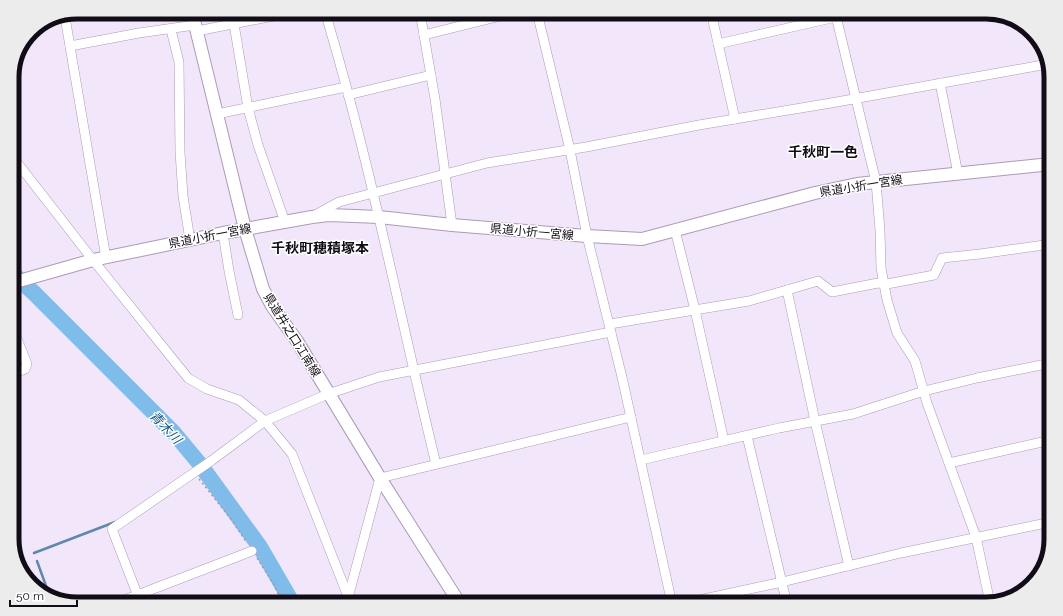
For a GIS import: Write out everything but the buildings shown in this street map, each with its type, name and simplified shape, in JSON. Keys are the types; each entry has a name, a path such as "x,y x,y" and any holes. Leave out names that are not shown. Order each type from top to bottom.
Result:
{"main road":[{"name":"県道井之口江南線","path":"194,19 245,229 263,289 272,306 297,341 380,478 456,597"},
{"name":"県道小折一宮線","path":"19,281 93,260 223,233 329,215 378,217 452,225 642,239 815,193 857,184 1044,165"}],"street":[{"path":"234,19 248,108 258,145 285,222"},
{"path":"70,46 149,32 234,24 259,19"},
{"path":"327,19 373,193 413,371 436,464"},
{"path":"421,19 446,173 452,225"},
{"path":"424,35 488,19"},
{"path":"539,19 570,150 586,236 611,328 670,597"},
{"path":"713,19 735,119"},
{"path":"718,44 816,19"},
{"path":"836,19 876,182 880,230 881,268 897,333 915,361 924,391 976,537 989,597"},
{"path":"66,20 106,258"},
{"path":"171,30 179,62 180,152 190,240"},
{"path":"312,217 339,202 487,163 570,150 735,119 1043,65"},
{"path":"217,114 431,75"},
{"path":"940,83 958,174"},
{"path":"19,165 188,378 207,388 239,400 265,421 292,454 348,597"},
{"path":"674,230 695,310 724,441"},
{"path":"223,233 238,315"},
{"path":"138,597 112,529 210,462 265,421 328,394 379,377 695,310 749,301 818,282 832,292 878,283 887,284 934,275 942,258 1044,245"},
{"path":"787,290 815,421 849,566"},
{"path":"19,344 27,364 25,369 19,371"},
{"path":"641,460 815,421 853,414 924,391 977,378 1044,364"},
{"path":"351,597 380,478 631,417"},
{"path":"747,436 785,597"},
{"path":"949,463 1044,442"},
{"path":"713,597 901,553 1044,523"},
{"path":"130,597 252,551"}],"path":[{"path":"195,472 231,519 273,583 280,597"}],"waterway":[{"name":"青木川","path":"19,279 174,433 199,463 260,547 289,597"},
{"path":"34,553 115,522"},
{"path":"37,561 47,588"}],"district":[{"name":"千秋町一色","path":"823,152"},
{"name":"千秋町穂積塚本","path":"320,248"}]}
